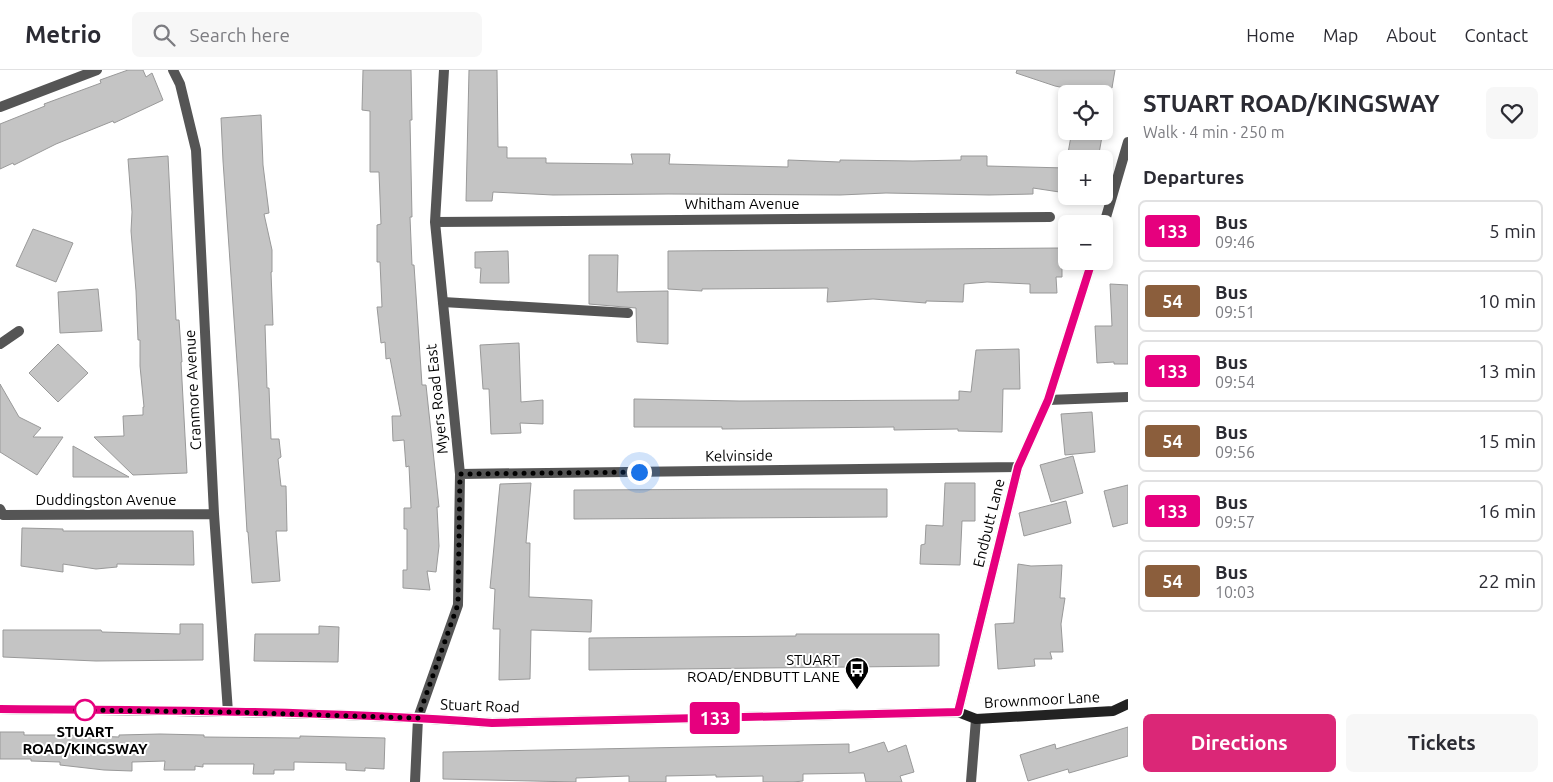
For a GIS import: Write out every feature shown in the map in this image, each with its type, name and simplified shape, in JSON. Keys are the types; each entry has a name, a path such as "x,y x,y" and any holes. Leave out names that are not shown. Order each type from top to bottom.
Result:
{"street":[{"path":"0,107 97,70"},
{"name":"Cranmore Avenue","path":"173,70 180,84 196,150 214,514 228,712"},
{"name":"Myers Road East","path":"415,782 418,718 458,604 460,474 435,222 444,70"},
{"path":"1107,215 1128,142"},
{"name":"Whitham Avenue","path":"435,222 1050,217"},
{"name":"Endbutt Lane","path":"958,712 1018,467 1048,400 1089,270"},
{"path":"443,302 628,313"},
{"path":"0,344 19,331"},
{"path":"1048,400 1128,397"},
{"name":"Kelvinside","path":"460,474 1018,467"},
{"name":"Duddingston Avenue","path":"0,509 3,515 214,514"},
{"name":"Brownmoor Lane","path":"958,712 976,719 1113,712 1128,704"},
{"name":"Stuart Road","path":"0,710 228,712 418,718 492,723 958,712"},
{"path":"971,782 976,719"}],"building":[{"path":"128,70 143,70 146,77 152,73 163,100 114,123 113,121 56,144 14,165 13,163 0,169 0,124 45,106 44,104 101,83 100,80"},
{"path":"363,70 411,70 412,217 410,217 412,265 414,265 422,385 426,385 439,507 437,507 439,546 436,572 427,571 430,590 403,588 403,570 407,570 407,529 404,529 404,508 411,508 409,466 406,467 404,440 393,441 392,416 401,416 390,358 386,359 385,342 381,343 377,307 382,307 380,262 377,262 377,225 381,224 379,172 370,172 370,111 362,110"},
{"path":"469,70 497,70 498,147 507,147 507,158 546,158 546,163 633,164 631,154 670,154 669,164 788,167 788,160 840,162 840,160 913,161 961,160 961,156 987,156 987,166 1058,168 1058,192 1033,188 1033,194 553,195 493,192 492,201 466,201"},
{"path":"1017,70 1115,70 1112,85 1058,85 1058,87 1016,73"},
{"path":"261,115 263,165 269,213 264,214 272,250 273,325 265,325 267,388 269,388 271,439 279,439 281,457 278,459 281,486 286,486 287,531 276,531 280,581 252,583 247,532 221,118"},
{"path":"1070,140 1101,140 1100,150 1069,150"},
{"path":"168,156 176,320 179,320 187,473 133,475 94,437 124,436 123,416 143,415 128,159"},
{"path":"33,229 73,243 56,282 16,266"},
{"path":"1058,248 1058,270 1062,270 1062,277 1056,277 1057,293 1030,293 1030,284 987,282 964,284 963,302 926,301 926,303 873,299 827,302 828,288 702,289 702,291 668,289 668,251"},
{"path":"508,251 509,283 480,283 481,268 475,268 475,252"},
{"path":"589,255 618,255 617,292 668,291 668,344 637,342 636,308 589,304"},
{"path":"1110,284 1128,285 1128,364 1114,364 1114,362 1097,363 1095,326 1112,326"},
{"path":"98,289 102,331 60,333 58,292"},
{"path":"519,343 521,402 543,400 543,424 520,423 521,433 491,434 489,389 483,389 480,345"},
{"path":"58,344 88,373 58,402 29,373"},
{"path":"1019,349 1020,389 1003,389 1002,432 958,431 958,429 894,430 894,427 722,429 722,427 634,427 634,399 739,401 959,400 959,391 971,392 976,350"},
{"path":"0,384 19,417 41,428 33,437 63,437 37,475 0,452"},
{"path":"1092,412 1095,452 1065,455 1061,414"},
{"path":"73,446 129,477 73,477"},
{"path":"1073,456 1083,493 1051,502 1040,465"},
{"path":"531,483 526,543 530,543 529,597 592,600 591,632 531,630 530,679 499,680 500,629 493,629 495,589 490,588 500,484"},
{"path":"945,483 975,483 975,521 962,521 960,565 920,564 921,545 925,544 926,525 943,526"},
{"path":"1128,485 1128,523 1113,527 1104,491"},
{"path":"887,489 887,517 574,519 574,490"},
{"path":"1066,501 1071,523 1024,536 1019,513"},
{"path":"22,528 63,529 63,531 193,531 194,565 117,564 117,567 96,569 63,564 63,572 21,566"},
{"path":"1018,564 1031,566 1062,565 1060,598 1065,598 1061,624 1063,652 1050,652 1052,659 1034,659 1035,666 998,669 995,624 1014,623"},
{"path":"180,624 203,624 203,660 96,661 3,657 3,630 101,630 102,632 180,634"},
{"path":"319,626 339,627 338,662 254,661 255,634 319,634"},
{"path":"796,634 939,634 939,666 589,670 589,638 796,636"},
{"path":"1128,727 1128,756 1069,773 1068,769 1028,781 1020,755 1055,744 1056,749"},
{"path":"0,732 24,732 24,735 119,737 119,735 160,734 204,735 204,737 300,738 300,736 385,738 384,769 346,770 346,763 294,762 294,770 274,770 274,774 253,774 254,764 203,764 203,767 195,766 195,770 164,770 165,761 132,762 132,771 104,770 60,765 60,762 31,761 31,759 0,759"},
{"path":"884,742 888,752 906,745 914,772 900,776 902,782 866,782 864,773 803,774 803,781 793,782 763,782 763,776 716,777 716,775 666,776 666,782 629,782 629,776 576,778 576,782 443,779 443,752 849,744 849,753"}],"bus line":[{"name":"133","path":"0,709 228,712 418,718 492,723 958,712 1018,467 1048,400 1089,270"}],"place":[{"name":"STUART ROAD/ENDBUTT LANE","path":"857,690"},
{"name":"STUART ROAD/KINGSWAY","path":"85,710"}],"route":[{"path":"85,710 76,710 228,712 418,718 458,604 460,474 639,472"}]}
